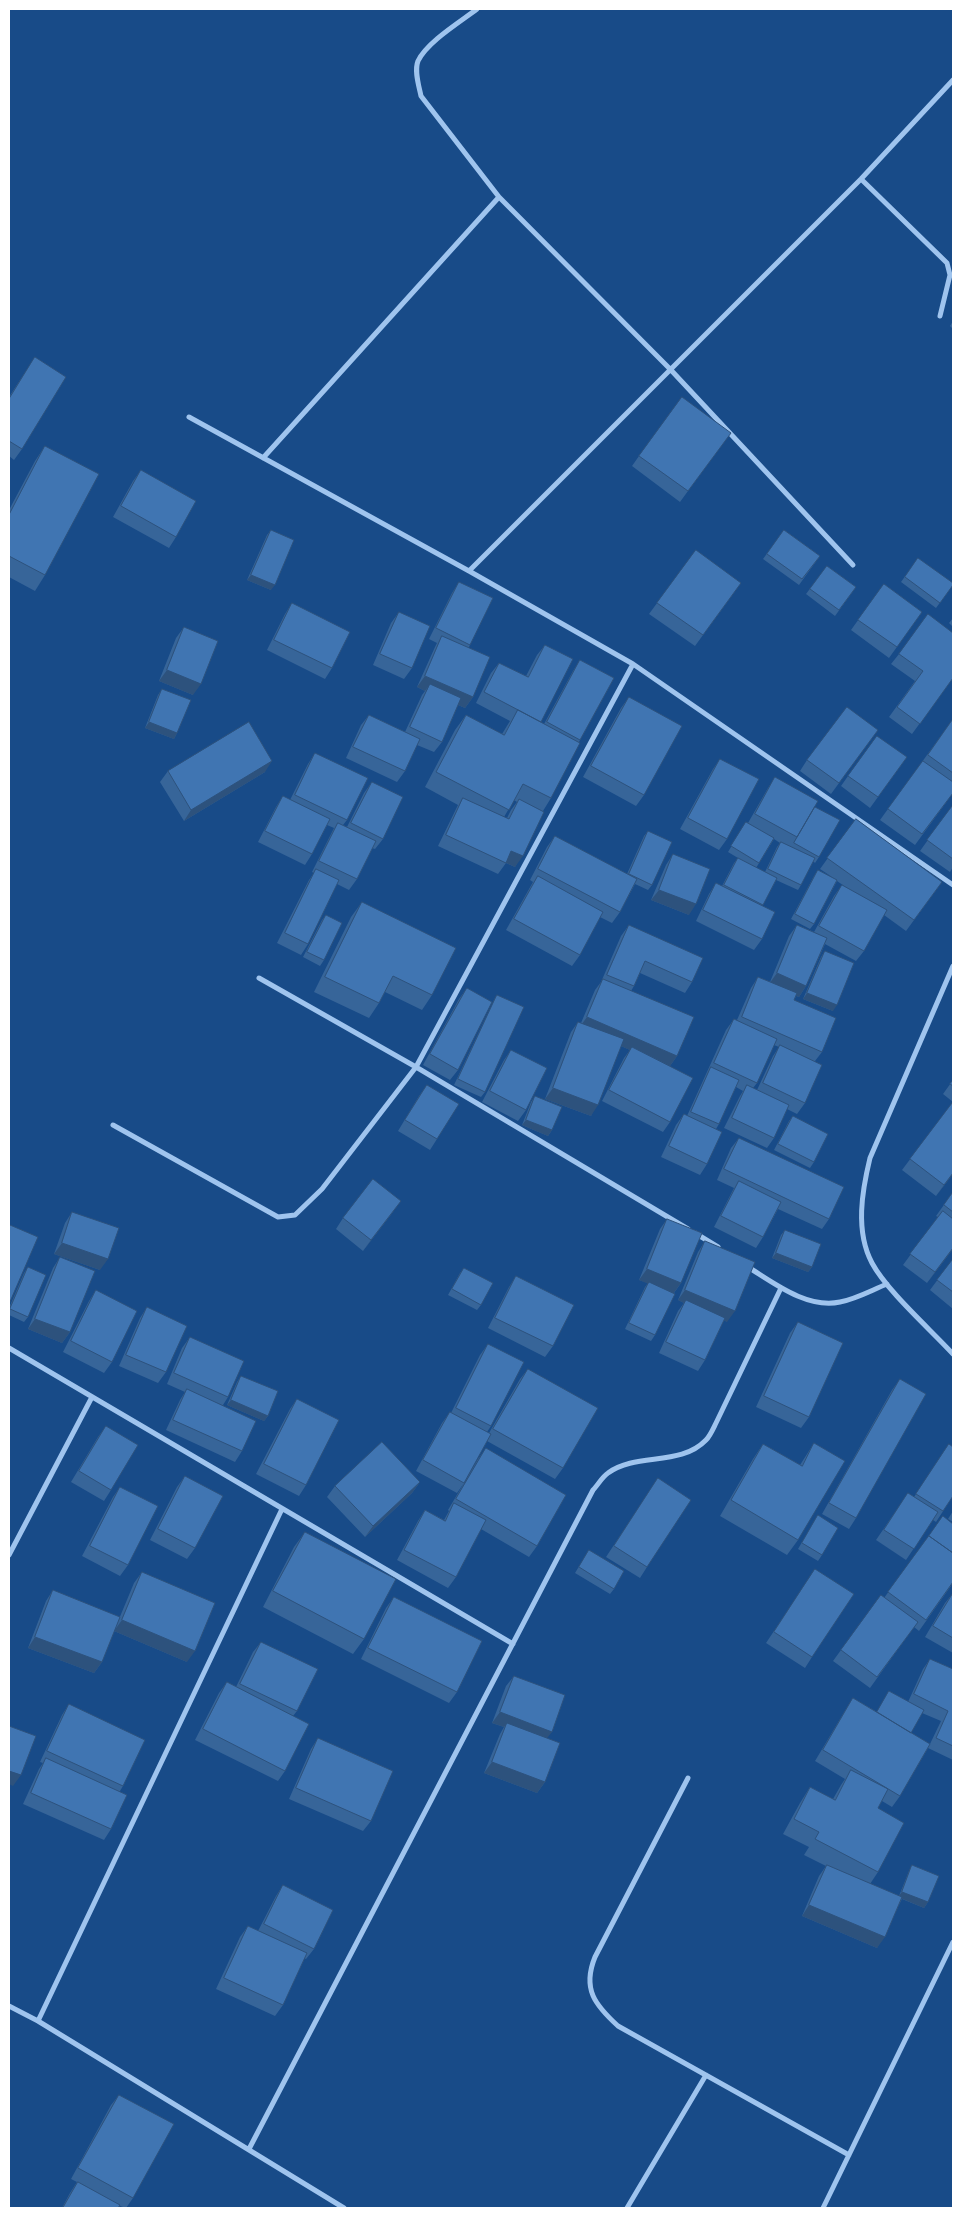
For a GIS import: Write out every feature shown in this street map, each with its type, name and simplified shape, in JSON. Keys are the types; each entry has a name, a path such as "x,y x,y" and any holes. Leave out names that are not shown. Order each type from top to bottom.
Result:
{"street":[{"path":"477,9 429,46 418,62 417,78 421,96 499,197 670,369 853,565"},
{"path":"469,571 861,179 953,80"},
{"path":"861,179 947,263 950,275 940,316"},
{"path":"262,458 499,197"},
{"path":"190,417 633,664 953,885"},
{"path":"113,1125 278,1217 295,1215 322,1189 416,1067 633,664"},
{"path":"953,966 870,1158 864,1184 861,1211 864,1236 871,1262 887,1284 953,1354"},
{"path":"259,978 416,1067 670,1217 725,1252"},
{"path":"741,1262 781,1288 817,1302 828,1304 857,1297 887,1284"},
{"path":"249,2149 593,1490 607,1473 623,1465 676,1456 690,1451 706,1440 716,1424 781,1288"},
{"path":"9,1348 513,1644"},
{"path":"9,1555 92,1397"},
{"path":"38,2022 282,1509"},
{"path":"688,1778 595,1957 589,1971 589,1985 593,1998 601,2010 618,2026 849,2156"},
{"path":"823,2208 953,1942"},
{"path":"9,2006 344,2208"},
{"path":"627,2208 706,2075"}],"building":[{"path":"35,357 66,377 22,449 9,441 9,399"},
{"path":"682,397 731,433 688,491 639,456"},
{"path":"45,446 99,474 45,575 9,556 9,515"},
{"path":"141,470 196,501 176,537 121,506"},
{"path":"271,530 294,540 275,585 251,575"},
{"path":"784,530 820,556 802,579 767,554"},
{"path":"696,550 741,583 703,635 657,603"},
{"path":"918,558 953,583 940,603 905,577"},
{"path":"827,566 856,587 839,610 810,589"},
{"path":"459,582 493,598 470,645 436,628"},
{"path":"884,584 922,612 897,647 858,620"},
{"path":"292,603 350,632 332,668 274,640"},
{"path":"399,612 430,626 412,668 380,654"},
{"path":"928,614 953,633 953,678 920,724 897,707 923,671 899,654"},
{"path":"184,627 218,641 201,684 167,670"},
{"path":"442,636 490,657 473,697 425,676"},
{"path":"545,645 573,659 541,722 484,692 499,663 528,677"},
{"path":"580,660 614,678 580,740 547,722"},
{"path":"430,684 461,698 442,742 410,727"},
{"path":"162,689 191,700 177,733 149,722"},
{"path":"629,697 682,726 644,795 591,766"},
{"path":"847,707 878,730 839,783 807,760"},
{"path":"518,710 580,743 551,798 523,784 509,810 436,772 466,715 504,735"},
{"path":"369,715 420,739 405,771 353,747"},
{"path":"953,719 953,773 928,755"},
{"path":"249,722 272,761 191,810 168,771"},
{"path":"877,736 907,757 878,797 848,776"},
{"path":"315,753 368,778 347,820 295,795"},
{"path":"720,759 759,779 727,839 688,818"},
{"path":"923,761 953,782 953,793 922,834 888,809"},
{"path":"775,777 818,801 797,837 755,814"},
{"path":"372,782 403,797 383,839 351,823"},
{"path":"283,796 330,819 312,854 265,831"},
{"path":"463,798 509,819 519,799 544,812 523,856 511,851 506,863 446,835"},
{"path":"953,805 953,859 927,840"},
{"path":"815,807 840,820 819,857 794,843"},
{"path":"856,819 942,882 914,920 827,858"},
{"path":"746,822 774,838 759,863 731,846"},
{"path":"338,823 376,841 357,879 319,861"},
{"path":"648,831 672,842 652,885 629,874"},
{"path":"555,836 637,879 620,912 538,869"},
{"path":"781,842 815,858 801,885 768,869"},
{"path":"673,854 710,869 696,904 659,890"},
{"path":"738,858 777,878 763,905 724,885"},
{"path":"316,869 339,880 308,944 285,933"},
{"path":"818,870 837,880 814,924 795,914"},
{"path":"538,876 603,912 580,955 514,919"},
{"path":"716,883 775,912 762,939 703,910"},
{"path":"842,885 887,910 864,951 819,926"},
{"path":"362,902 456,948 432,995 393,976 379,1003 325,977"},
{"path":"326,915 342,923 324,960 307,952"},
{"path":"629,925 703,958 692,982 645,961 634,986 607,975"},
{"path":"797,925 827,938 806,986 777,973"},
{"path":"825,951 854,963 837,1005 807,993"},
{"path":"758,977 797,993 794,1000 836,1018 822,1052 742,1017"},
{"path":"603,979 694,1017 677,1056 587,1017"},
{"path":"467,988 492,1002 458,1070 430,1054"},
{"path":"497,995 524,1007 485,1092 458,1079"},
{"path":"734,1019 777,1039 757,1083 714,1063"},
{"path":"578,1022 624,1039 598,1105 553,1088"},
{"path":"780,1045 822,1065 805,1103 763,1083"},
{"path":"632,1047 693,1078 670,1122 609,1090"},
{"path":"511,1050 547,1068 526,1110 490,1091"},
{"path":"711,1067 739,1080 719,1124 691,1112"},
{"path":"427,1085 459,1104 437,1139 405,1120"},
{"path":"747,1085 789,1105 774,1138 732,1118"},
{"path":"535,1096 562,1107 552,1130 526,1120"},
{"path":"953,1102 953,1173 944,1185 910,1159"},
{"path":"684,1114 722,1132 707,1164 669,1146"},
{"path":"793,1116 828,1134 814,1162 778,1144"},
{"path":"739,1138 844,1187 829,1219 724,1169"},
{"path":"373,1179 401,1201 371,1240 343,1218"},
{"path":"739,1181 781,1202 763,1237 721,1216"},
{"path":"953,1192 953,1212 944,1205"},
{"path":"943,1211 953,1219 953,1248 935,1272 910,1254"},
{"path":"72,1212 119,1228 108,1259 62,1243"},
{"path":"667,1219 702,1233 681,1283 647,1269"},
{"path":"10,1225 38,1237 9,1304 9,1228"},
{"path":"785,1230 821,1244 812,1267 776,1253"},
{"path":"705,1241 755,1262 735,1311 685,1290"},
{"path":"60,1257 95,1271 70,1332 35,1319"},
{"path":"953,1259 953,1292 937,1280"},
{"path":"28,1267 46,1275 28,1317 10,1309"},
{"path":"464,1268 493,1283 481,1305 452,1289"},
{"path":"516,1276 574,1305 553,1346 495,1318"},
{"path":"649,1282 675,1294 655,1335 629,1323"},
{"path":"96,1290 137,1311 112,1362 71,1341"},
{"path":"686,1300 725,1318 705,1360 666,1342"},
{"path":"147,1307 187,1326 166,1372 126,1355"},
{"path":"798,1322 843,1343 809,1417 764,1396"},
{"path":"190,1337 244,1361 228,1397 174,1373"},
{"path":"488,1344 524,1362 491,1426 456,1408"},
{"path":"528,1369 598,1408 563,1468 493,1429"},
{"path":"241,1376 278,1391 268,1416 231,1400"},
{"path":"900,1379 926,1394 856,1518 829,1503"},
{"path":"187,1389 256,1421 242,1451 173,1420"},
{"path":"297,1399 339,1420 306,1485 264,1464"},
{"path":"450,1412 491,1434 464,1483 423,1460"},
{"path":"106,1426 138,1445 111,1490 79,1471"},
{"path":"382,1442 420,1482 373,1526 335,1486"},
{"path":"814,1443 845,1461 798,1540 731,1500 763,1444 802,1466"},
{"path":"949,1444 953,1447 953,1496 943,1511 916,1494"},
{"path":"486,1448 566,1495 537,1546 456,1499"},
{"path":"185,1476 223,1496 195,1548 158,1529"},
{"path":"658,1478 691,1500 647,1567 614,1546"},
{"path":"120,1487 158,1506 128,1565 90,1546"},
{"path":"908,1493 938,1512 914,1549 884,1530"},
{"path":"454,1503 486,1520 456,1577 404,1550 425,1510 445,1521"},
{"path":"818,1515 838,1528 822,1555 802,1543"},
{"path":"943,1516 953,1524 953,1553 929,1536"},
{"path":"305,1532 396,1579 364,1639 273,1591"},
{"path":"929,1536 953,1553 953,1582 926,1620 888,1592"},
{"path":"589,1550 624,1571 614,1589 579,1567"},
{"path":"815,1569 854,1594 812,1657 774,1632"},
{"path":"142,1572 215,1603 195,1651 122,1620"},
{"path":"53,1590 120,1617 102,1662 35,1637"},
{"path":"953,1593 953,1638 933,1626"},
{"path":"881,1595 918,1622 877,1677 841,1650"},
{"path":"394,1597 482,1641 457,1692 368,1648"},
{"path":"261,1642 318,1669 297,1711 240,1684"},
{"path":"930,1659 953,1669 953,1746 936,1738 948,1711 914,1694"},
{"path":"514,1676 565,1695 552,1732 500,1712"},
{"path":"227,1682 309,1724 285,1771 203,1729"},
{"path":"889,1691 924,1710 911,1733 877,1712"},
{"path":"853,1698 930,1744 900,1796 823,1750"},
{"path":"69,1704 145,1740 123,1786 47,1751"},
{"path":"507,1723 560,1743 545,1782 492,1762"},
{"path":"9,1726 36,1736 21,1775 9,1771"},
{"path":"318,1738 393,1771 371,1821 296,1788"},
{"path":"46,1758 127,1795 111,1829 31,1793"},
{"path":"851,1770 888,1789 878,1808 904,1823 878,1872 815,1839 819,1832 794,1819 810,1787 835,1800"},
{"path":"827,1865 902,1897 885,1937 809,1905"},
{"path":"912,1865 939,1876 928,1902 902,1892"},
{"path":"283,1885 333,1910 314,1949 264,1924"},
{"path":"248,1926 307,1953 283,2005 224,1978"},
{"path":"119,2095 174,2124 133,2198 78,2168"},
{"path":"78,2182 120,2205 118,2208 63,2208"}]}
